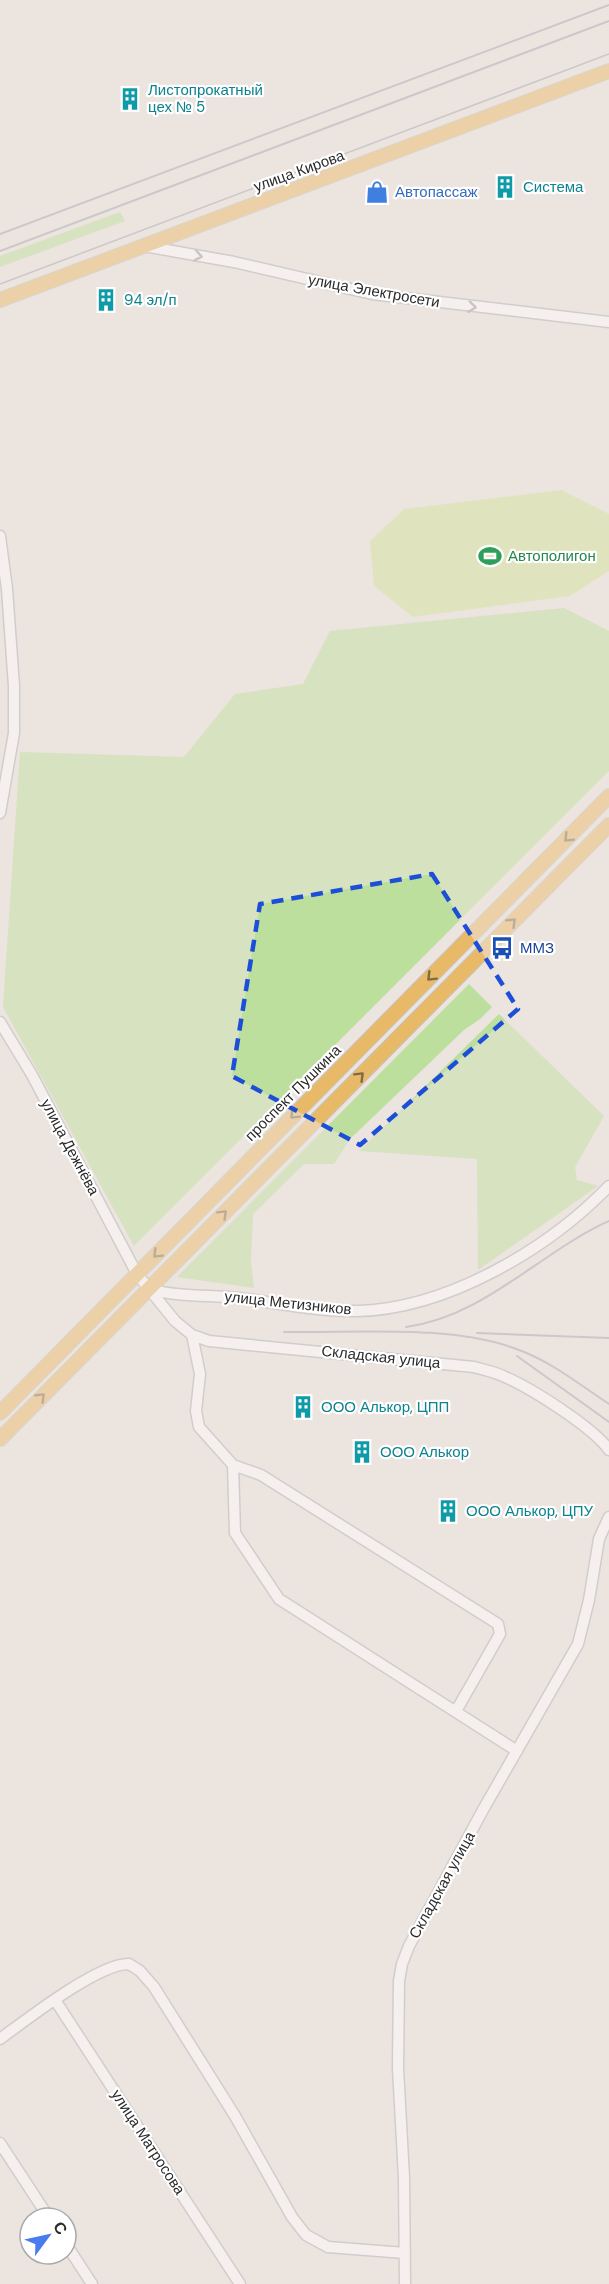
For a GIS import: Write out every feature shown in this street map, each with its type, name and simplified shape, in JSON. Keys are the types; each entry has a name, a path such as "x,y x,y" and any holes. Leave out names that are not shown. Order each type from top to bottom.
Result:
{"main road":[{"name":"улица Кирова","path":"0,300 609,71"},
{"name":"проспект Пушкина","path":"0,1413 609,796"},
{"path":"0,1439 609,825"}],"street":[{"name":"улица Электросети","path":"141,246 234,262 372,294 609,322"},
{"path":"0,536 7,590 14,686 14,733 0,813"},
{"name":"улица Дежнёва","path":"0,1022 32,1075 137,1274 149,1289"},
{"name":"улица Метизников","path":"149,1289 164,1293 218,1296 357,1311 415,1302 488,1276 567,1224 609,1186"},
{"name":"Складская улица","path":"149,1289 175,1321 192,1335 209,1341 474,1366 505,1376 560,1409 602,1440 609,1450"},
{"path":"192,1335 200,1374 195,1410 199,1427 233,1465 261,1475 498,1623 500,1634 456,1711"},
{"path":"233,1465 235,1533 279,1599 517,1751"},
{"name":"Складская улица","path":"405,2284 404,2178 398,2068 399,1982 402,1964 409,1946 578,1644 589,1600 599,1539 609,1517"},
{"path":"0,2039 55,2000 112,1966 129,1964 140,1971 154,1987 173,2016 235,2116 292,2217 306,2235 328,2247 405,2253"},
{"name":"улица Матросова","path":"55,2000 240,2284"},
{"path":"0,2142 41,2206"},
{"path":"78,2262 92,2284"}],"highlighted area":[{"path":"432,874 518,1009 360,1145 232,1076 260,904"}],"green space":[{"path":"120,212 125,221 0,267 0,256"},
{"name":"Автополигон","path":"561,490 609,514 609,571 570,596 413,617 374,586 370,541 404,509"},
{"path":"564,608 609,631 609,771 134,1246 3,1007 20,752 184,757 235,694 303,684 330,631"},
{"path":"469,984 492,1007 464,1030 350,1139 334,1164 304,1164 253,1214 251,1262 254,1288 177,1277"},
{"path":"499,1014 604,1116 575,1167 577,1180 598,1186 478,1270 477,1159 359,1151"}],"tram line":[{"path":"0,284 609,54"}],"railway":[{"path":"0,234 609,5"},
{"path":"0,251 609,21"},
{"path":"406,1327 434,1321 461,1311 511,1282 559,1249 609,1221"},
{"path":"284,1332 434,1333 493,1342 543,1361 609,1404"},
{"path":"477,1333 609,1338"},
{"path":"517,1356 609,1422"}],"place":[{"name":"Листопрокатный цех № 5","path":"130,99"},
{"name":"Система","path":"505,187"},
{"name":"Автопассаж","path":"377,192"},
{"name":"94 эл/п","path":"106,300"},
{"name":"Автополигон","path":"490,556"},
{"name":"ММЗ","path":"502,948"},
{"name":"ООО Алькор, ЦПП","path":"303,1407"},
{"name":"ООО Алькор","path":"362,1452"},
{"name":"ООО Алькор, ЦПУ","path":"448,1511"}]}
